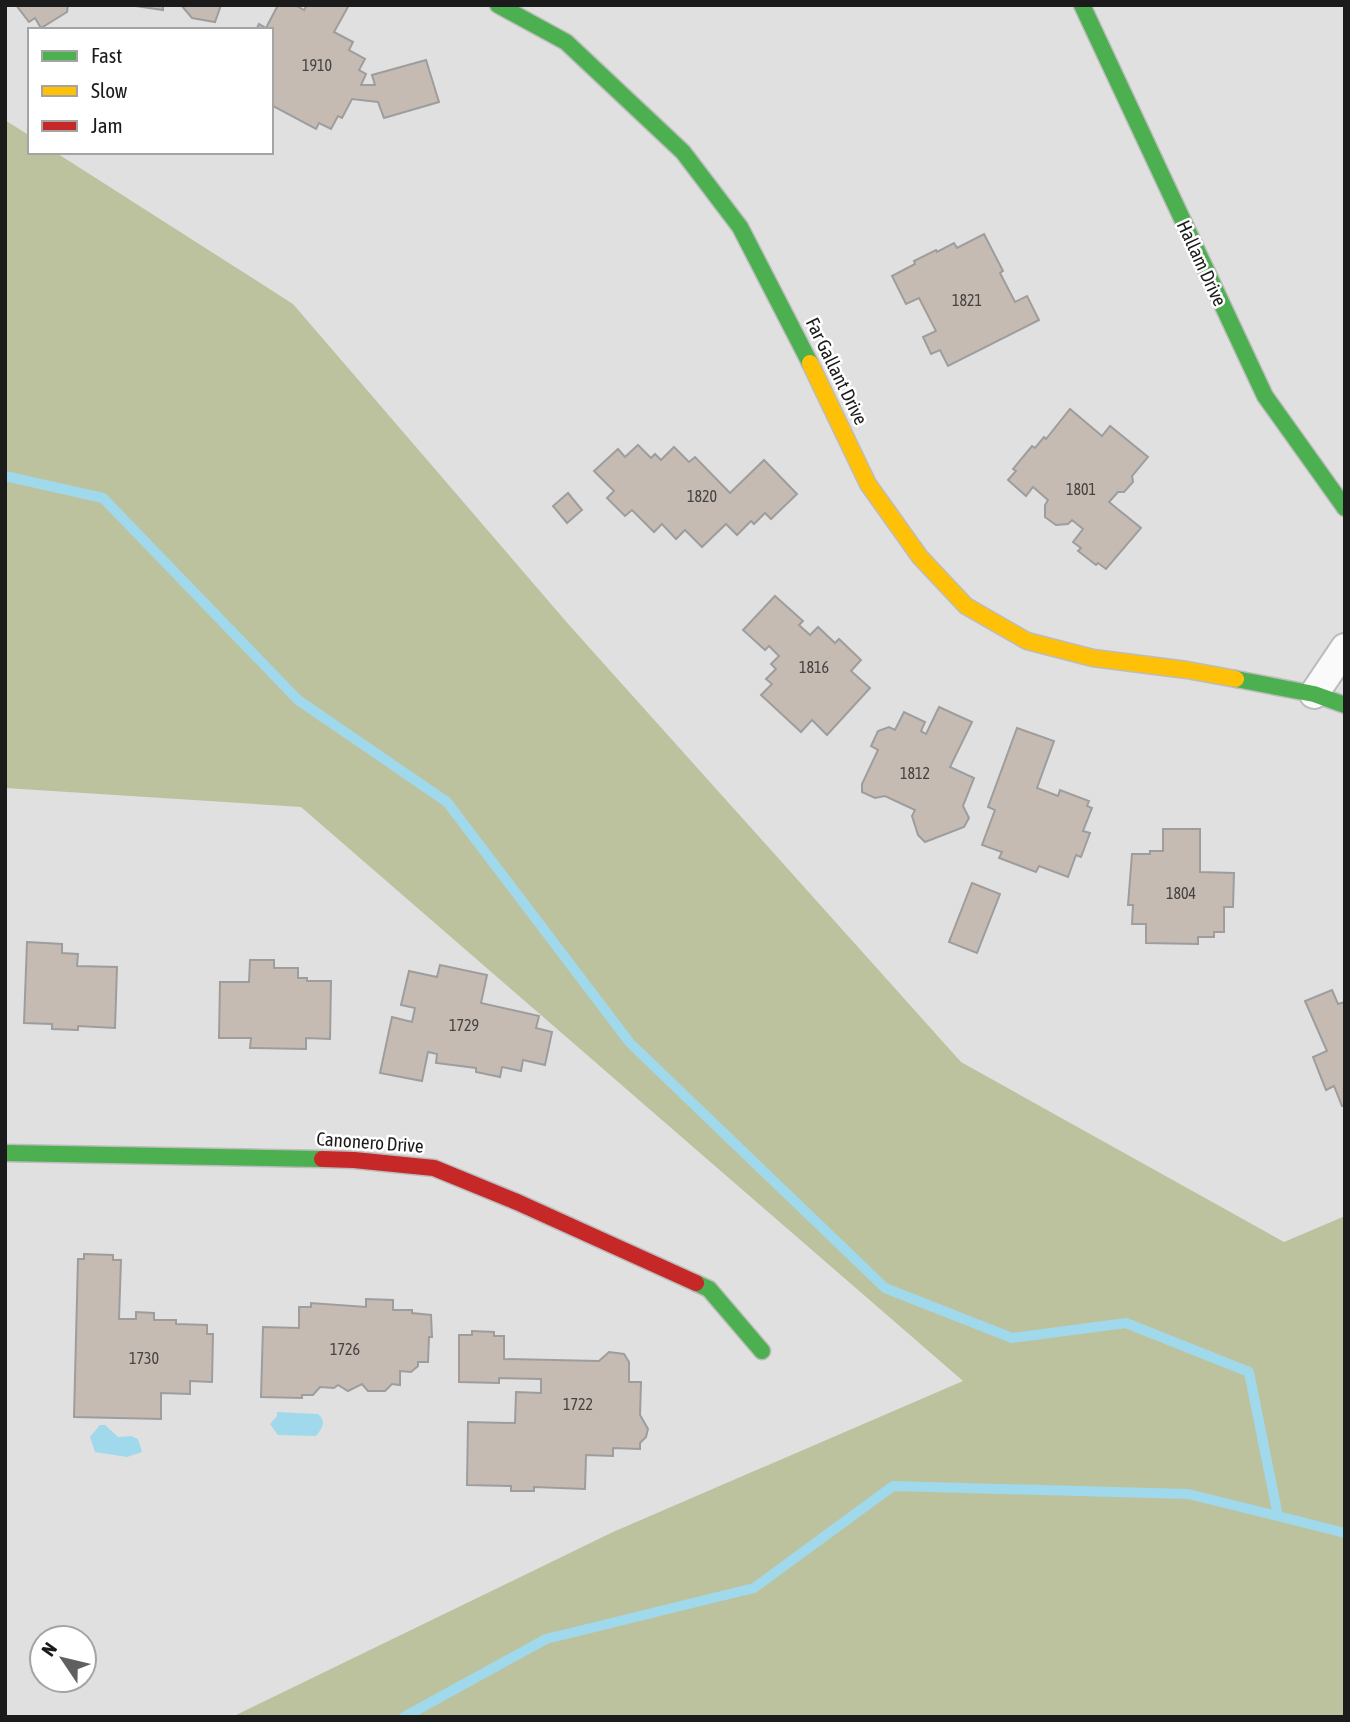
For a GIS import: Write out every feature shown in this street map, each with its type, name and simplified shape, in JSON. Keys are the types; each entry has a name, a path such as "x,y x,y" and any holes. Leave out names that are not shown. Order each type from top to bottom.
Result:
{"street":[{"name":"Far Gallant Drive","path":"498,5 566,43 683,152 740,227 830,401 868,484 920,557 966,606 1027,641 1093,658 1187,670 1314,694"},
{"name":"Hallam Drive","path":"1082,5 1265,396 1345,508"},
{"path":"1345,648 1314,694 1345,705"},
{"name":"Canonero Drive","path":"5,1153 354,1160 434,1168 517,1202 709,1289 762,1351"}],"green space":[{"path":"5,120 28,135 28,154 58,154 293,304 570,626 961,1062 1284,1242 1345,1216 1345,1717 232,1717 613,1532 963,1381 301,807 5,788"}],"water":[{"path":"277,1412 318,1414 323,1425 316,1436 278,1435 270,1424"},
{"path":"100,1425 105,1425 118,1437 131,1436 138,1439 142,1452 127,1457 95,1452 90,1437"}],"building":[{"path":"16,5 68,5 67,12 41,28 35,18 29,22"},
{"path":"129,5 163,5 163,10"},
{"path":"181,5 221,5 215,22 192,18"},
{"path":"278,5 295,5 304,10 307,5 349,5 334,32 353,42 349,50 365,59 359,70 366,74 361,85 375,85 372,75 426,60 439,102 384,118 378,102 352,99 342,118 338,116 331,129 319,123 316,129 273,106 273,28 266,28"},
{"path":"984,234 1015,302 1027,296 1039,320 948,366 940,350 931,354 923,337 936,331 919,298 906,304 892,276 936,250 937,252 954,243 957,248"},
{"path":"1070,409 1102,436 1110,426 1148,457 1132,476 1133,482 1109,502 1141,528 1106,569 1078,551 1081,548 1073,542 1083,529 1072,520 1068,524 1056,525 1045,517 1048,500 1033,487 1026,496 1008,480 1016,471 1013,469 1032,446 1035,448 1044,437 1046,439"},
{"path":"638,445 651,458 655,454 661,460 674,447 689,462 695,457 730,493 764,460 797,494 771,519 765,513 754,524 751,521 737,535 726,524 702,547 685,530 676,539 662,524 654,532 632,510 625,516 607,498 614,491 594,471 618,449 625,457"},
{"path":"568,493 582,510 567,523 553,506"},
{"path":"775,596 803,621 799,625 810,635 818,627 835,643 839,639 861,660 851,671 870,688 827,735 812,720 801,732 761,695 772,684 766,679 776,669 771,664 779,656 769,646 765,650 743,630"},
{"path":"939,707 972,722 950,767 974,778 963,806 969,818 964,827 925,842 918,835 912,816 915,810 885,796 875,798 862,792 862,784 878,750 871,746 878,731 889,727 895,730 904,712 925,722 921,731 926,734"},
{"path":"1017,728 1054,741 1037,788 1058,796 1060,790 1089,801 1087,806 1092,808 1083,831 1090,833 1081,857 1076,855 1068,877 1039,866 1036,872 999,858 1002,852 982,845 995,810 988,807"},
{"path":"1163,829 1200,829 1200,872 1234,873 1233,907 1224,907 1224,932 1214,932 1214,937 1198,937 1198,944 1146,943 1146,924 1132,924 1133,905 1128,905 1132,854 1163,851"},
{"path":"972,883 1000,894 977,953 949,942"},
{"path":"27,942 62,944 62,953 78,954 77,966 117,967 115,1028 78,1026 78,1030 52,1029 52,1024 24,1023"},
{"path":"250,960 274,960 274,968 298,968 298,978 307,978 307,981 331,981 330,1039 306,1038 306,1049 250,1048 251,1038 219,1038 220,982 249,982"},
{"path":"440,965 487,975 481,1003 539,1016 536,1028 552,1032 545,1065 523,1060 521,1071 502,1067 500,1077 476,1072 476,1068 436,1063 437,1054 428,1052 422,1081 380,1073 392,1017 412,1022 415,1008 401,1005 409,971 437,977"},
{"path":"1332,990 1338,1004 1345,1002 1345,1105 1342,1106 1334,1086 1326,1090 1313,1057 1327,1051 1305,1001"},
{"path":"84,1254 113,1255 113,1260 121,1260 119,1319 136,1319 136,1312 154,1313 154,1320 207,1325 207,1334 213,1334 212,1382 190,1381 190,1394 161,1393 161,1419 74,1417 78,1259 84,1259"},
{"path":"366,1299 393,1300 393,1310 412,1310 412,1313 431,1315 432,1337 429,1337 428,1362 418,1362 418,1366 411,1372 400,1371 400,1385 392,1384 385,1391 368,1391 362,1384 348,1391 338,1385 334,1388 320,1387 313,1395 302,1395 302,1398 261,1397 263,1327 299,1328 299,1307 311,1307 311,1303 366,1307"},
{"path":"472,1331 494,1332 494,1336 504,1336 504,1359 599,1361 609,1352 624,1354 629,1362 629,1382 641,1382 640,1415 648,1429 646,1437 640,1443 640,1449 613,1448 613,1456 586,1455 585,1489 534,1487 534,1491 511,1491 511,1486 467,1485 468,1422 515,1423 516,1392 541,1393 541,1379 499,1378 499,1383 459,1382 459,1335 472,1335"}],"waterway":[{"path":"5,476 103,498 298,700 447,802 630,1043 885,1288 1012,1338 1126,1323 1249,1372 1278,1516 1345,1533"},
{"path":"404,1717 546,1639 754,1588 893,1486 1188,1494 1278,1516"}],"traffic: fast":[{"path":"498,5 566,42 683,152 740,227 810,363"},
{"path":"1082,5 1265,396 1345,508"},
{"path":"1236,679 1314,694 1345,705"},
{"path":"5,1153 322,1159"},
{"path":"696,1283 709,1289 762,1351"}],"traffic: slow":[{"path":"810,363 868,484 920,557 966,606 1027,641 1093,658 1236,679"}],"traffic: jam":[{"path":"322,1159 434,1168 517,1202 696,1283"}]}
